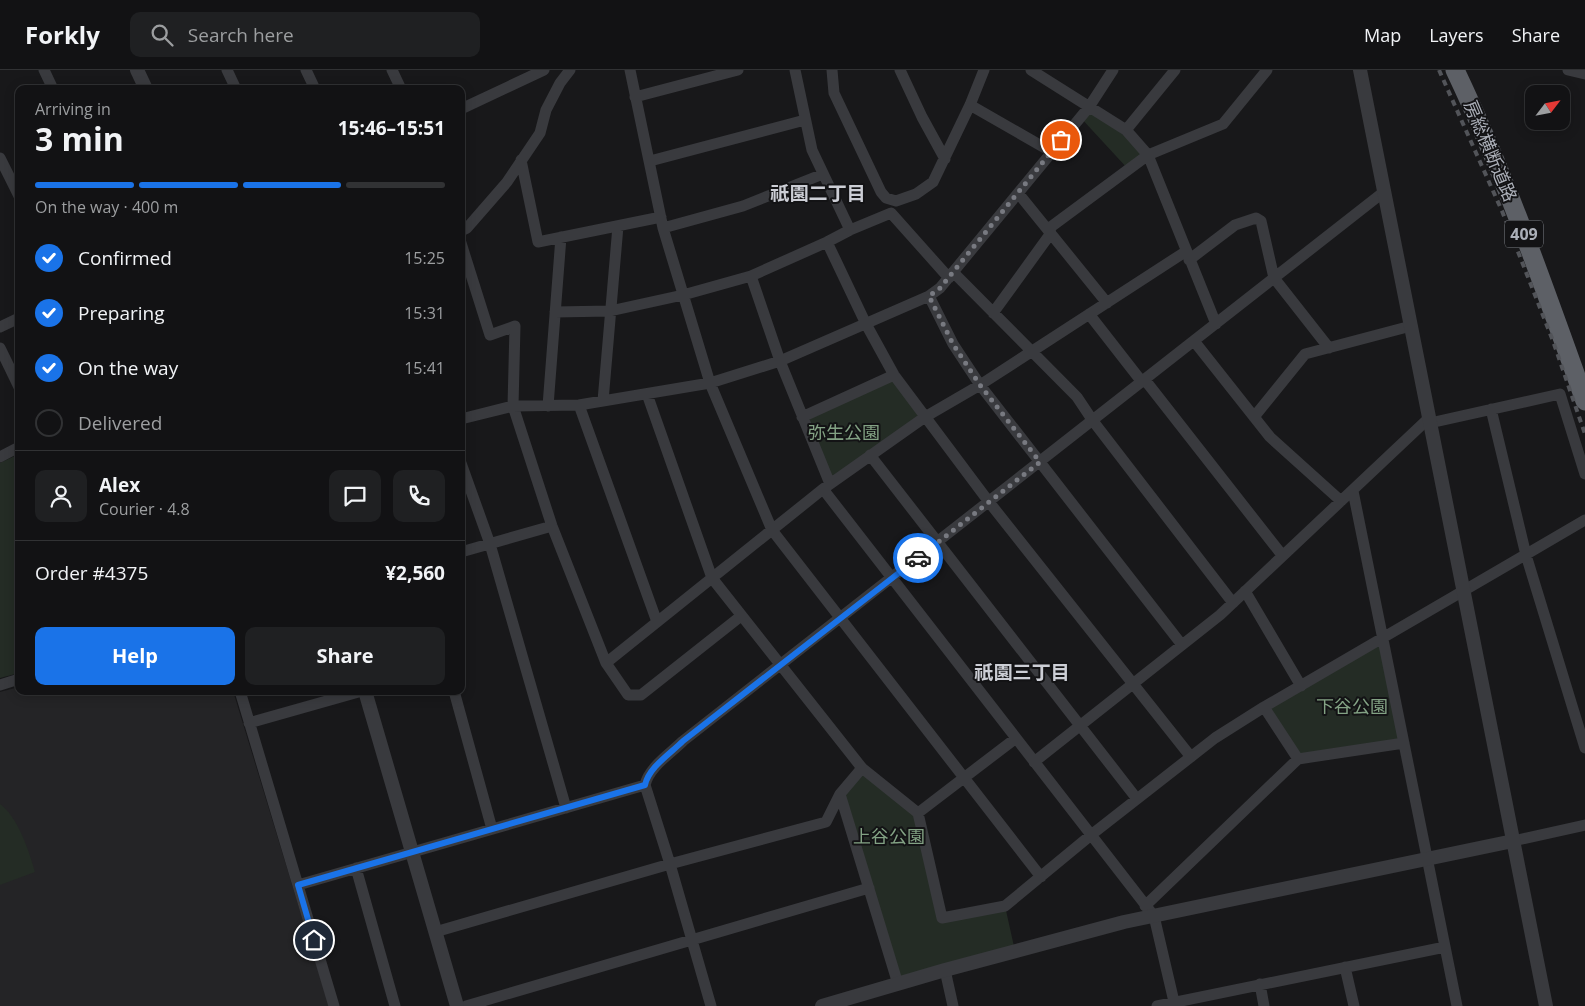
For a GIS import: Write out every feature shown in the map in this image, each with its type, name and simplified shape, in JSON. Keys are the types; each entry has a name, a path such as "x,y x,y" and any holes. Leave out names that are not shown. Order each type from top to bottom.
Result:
{"highway":[{"name":"房総横断道路","path":"1455,70 1471,104 1514,210 1585,401"}],"street":[{"path":"44,70 51,85"},
{"path":"138,70 144,85"},
{"path":"227,70 234,85"},
{"path":"306,70 313,85"},
{"path":"392,70 399,85"},
{"path":"465,107 544,70"},
{"path":"465,229 507,182 540,133 546,110 560,82 570,70"},
{"path":"630,70 662,223 710,383 772,530 1041,877"},
{"path":"635,97 738,70"},
{"path":"795,70 812,150 850,230"},
{"path":"832,70 834,93 881,192 886,198 896,200 916,194 933,182 970,106 984,70"},
{"path":"900,70 922,117 945,159"},
{"path":"1031,70 1043,73 1089,107 1126,130 1148,155 1187,256 1216,324"},
{"path":"465,418 513,406 580,405 710,383 780,361 929,296 940,288 1089,107 1113,70"},
{"path":"1126,130 1175,70"},
{"path":"993,313 1049,231 1148,155 1223,124 1267,70"},
{"path":"1360,70 1546,1006"},
{"path":"1568,70 1585,74"},
{"path":"970,106 1052,152"},
{"path":"650,161 805,120"},
{"path":"0,158 15,188"},
{"path":"521,160 538,242 618,226 662,223 744,206 823,174"},
{"path":"711,1006 645,785 647,776 683,741 1385,191"},
{"path":"1018,193 1107,303"},
{"path":"555,312 610,311 683,295 751,276 891,213 951,275 1032,351 1077,398 1233,602"},
{"path":"606,664 826,487 870,455 925,417 980,385 1089,314 1235,226 1256,218 1261,221 1274,278 1329,348"},
{"path":"603,401 618,226"},
{"path":"548,406 561,236"},
{"path":"827,242 866,324 894,375 989,502 1191,757"},
{"path":"465,256 490,335 515,326 513,406 552,526 606,664 628,695 641,695 741,616"},
{"path":"751,276 826,487 892,578 1150,911 1174,1004"},
{"path":"929,296 953,344 980,385 1182,645"},
{"path":"1089,314 1282,555"},
{"path":"0,327 15,320"},
{"path":"1254,417 1305,354 1411,326"},
{"path":"1194,341 1270,437 1341,501"},
{"path":"0,348 15,379"},
{"path":"802,417 894,375"},
{"path":"646,394 712,578 862,768 918,813 942,918 1005,906 1091,835 1215,738 1264,707 1585,520"},
{"path":"1034,762 1182,645 1233,602 1430,421 1560,394 1585,474"},
{"path":"580,405 657,622"},
{"path":"1491,409 1526,555 1585,748"},
{"path":"0,457 15,449"},
{"path":"870,455 1137,799"},
{"path":"465,474 490,544 566,808"},
{"path":"1353,491 1457,1006"},
{"path":"465,551 552,526"},
{"path":"1245,591 1300,686"},
{"path":"0,684 15,681"},
{"path":"241,695 334,1006"},
{"path":"249,723 349,695"},
{"path":"364,695 457,1006"},
{"path":"455,695 492,829"},
{"path":"1264,707 1298,759"},
{"path":"918,813 1016,738"},
{"path":"1150,911 1298,759 1404,743"},
{"path":"826,822 840,794 862,768"},
{"path":"298,885 645,785"},
{"path":"840,794 898,984"},
{"path":"435,932 670,864 847,817"},
{"path":"822,1006 945,970 1124,922 1150,911 1427,860 1585,826"},
{"path":"356,868 395,1006"},
{"path":"466,1006 869,888"},
{"path":"1157,1006 1445,947"},
{"path":"1345,967 1354,1006"},
{"path":"945,970 952,1006"},
{"path":"1260,984 1264,1006"}],"shaded area":[{"path":"15,688 15,695 234,695 329,1006 0,1006 0,692"}],"green space":[{"path":"1089,107 1148,155 1128,169 1080,117"},
{"name":"弥生公園","path":"894,375 925,417 830,484 803,417"},
{"path":"15,456 15,674 0,678 0,463"},
{"name":"下谷公園","path":"1383,638 1404,743 1298,759 1264,707"},
{"name":"上谷公園","path":"862,768 918,813 942,918 1005,906 1015,951 898,984 840,794"},
{"path":"0,804 12,817 17,826 35,872 0,885"}],"railway":[{"path":"1439,70 1502,211 1553,341 1585,434"}],"way so far":[{"path":"918,558 1040,462 980,385 953,344 929,296 940,288 1061,140"}],"district":[{"name":"祇園二丁目","path":"818,193"},
{"name":"祇園三丁目","path":"1022,672"}],"route":[{"path":"314,940 298,885 645,785 647,776 683,741 918,558"}]}
